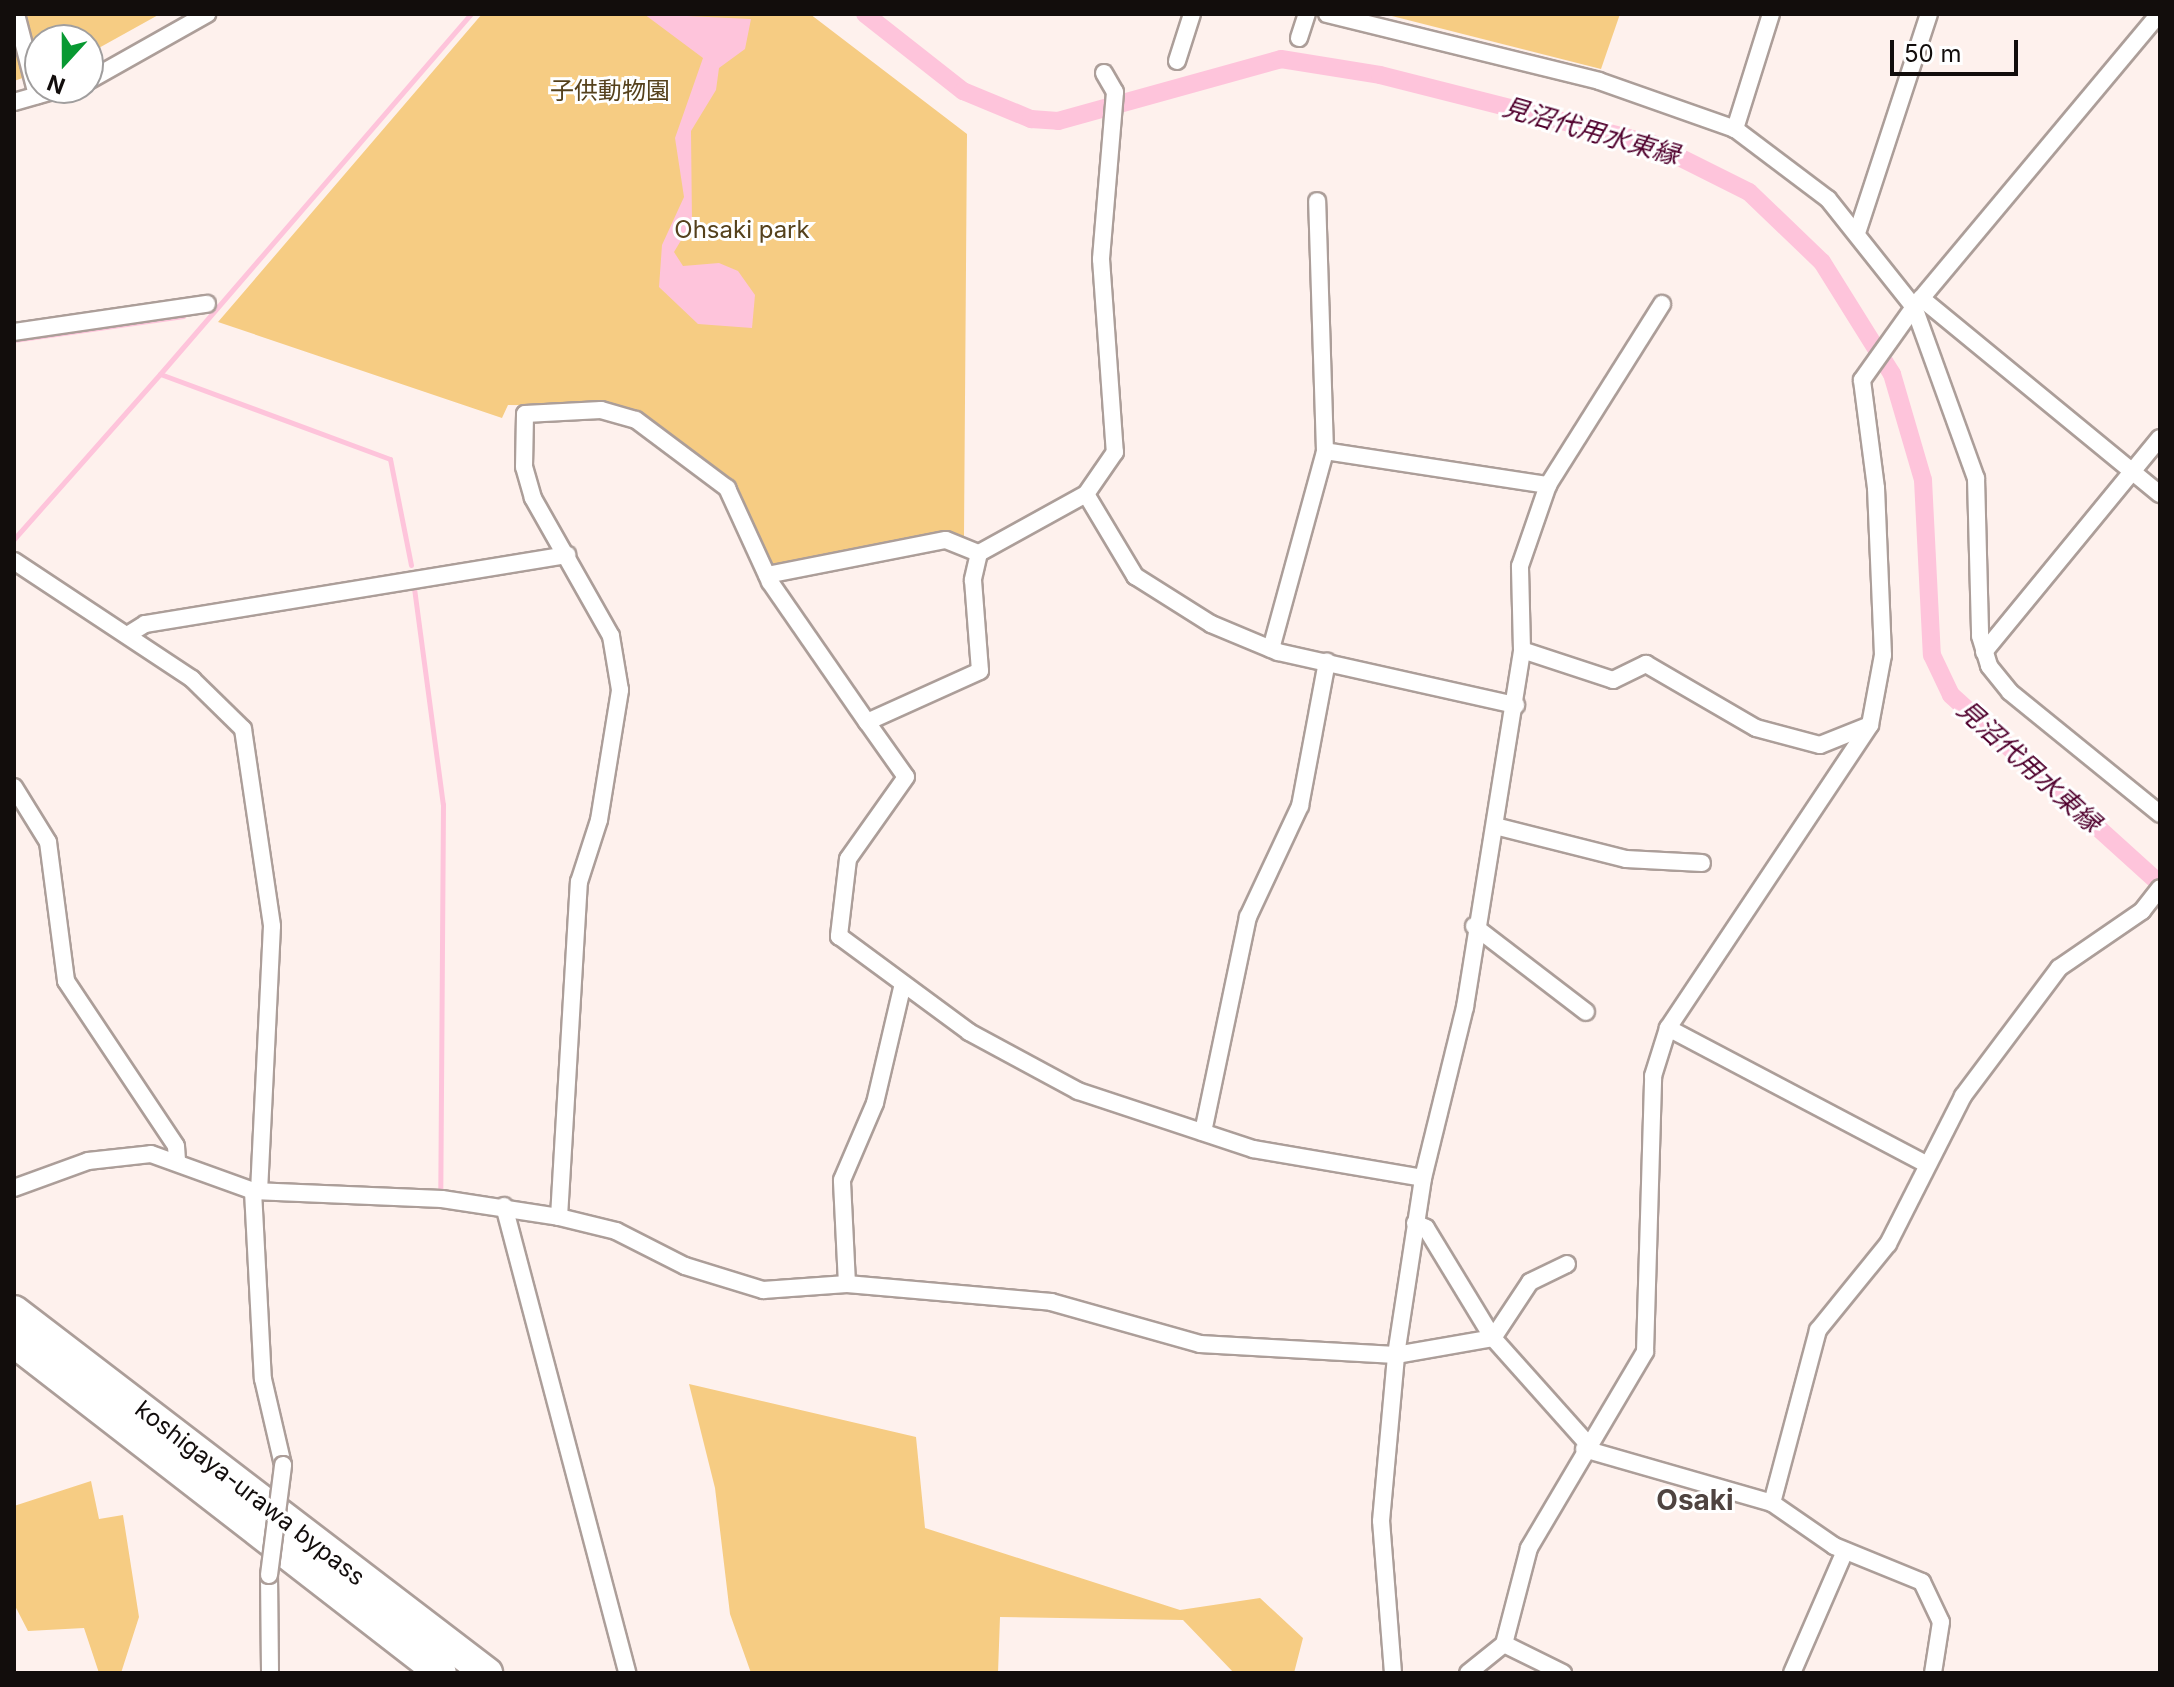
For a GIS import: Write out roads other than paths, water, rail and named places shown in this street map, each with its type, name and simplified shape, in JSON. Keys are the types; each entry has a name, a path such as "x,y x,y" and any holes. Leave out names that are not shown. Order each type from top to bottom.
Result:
{"highway":[{"name":"koshigaya-urawa bypass","path":"14,1311 487,1673"},
{"name":"koshigaya-urawa bypass","path":"14,1342 441,1673"}],"street":[{"path":"16,14 24,45"},
{"path":"104,72 207,14"},
{"path":"1177,61 1192,14"},
{"path":"1299,38 1307,14"},
{"path":"1327,14 1599,81 1735,129 1797,172 1858,230 1917,302 2160,494"},
{"path":"1735,129 1771,14"},
{"path":"1858,230 1929,14"},
{"path":"1468,1673 1504,1644 1529,1548 1585,1446 1645,1352 1653,1076 1668,1028 1870,725 1883,655 1876,488 1863,390 1873,363 1917,302 2159,14"},
{"path":"867,722 980,671 973,580 979,553 1086,494 1106,471 1118,434 1101,259 1115,92 1104,73"},
{"path":"1271,649 1325,451 1317,201"},
{"path":"1917,302 1976,478 1984,652 2010,692 2160,814"},
{"path":"14,332 207,304"},
{"path":"1393,1673 1381,1521 1396,1355 1423,1178 1465,1007 1474,926 1516,705 1522,650 1520,566 1548,485 1662,304"},
{"path":"559,1217 579,882 599,820 620,690 611,636 524,467 525,414 601,410 636,420 727,488 767,575 906,777 848,859 839,936 902,988 1023,1065 1253,1149 1423,1178"},
{"path":"1984,652 2160,438"},
{"path":"1325,451 1548,485"},
{"path":"1086,494 1135,576 1211,624 1271,649 1516,705"},
{"path":"767,575 946,540 979,553"},
{"path":"129,634 145,624 567,555"},
{"path":"14,561 129,634 192,679 243,729 272,926 256,1191 263,1379 283,1465 269,1575 270,1673"},
{"path":"1522,650 1613,680 1646,664 1756,728 1820,745 1870,725"},
{"path":"1203,1132 1248,917 1300,806 1327,662"},
{"path":"14,787 43,824 66,981 176,1146 177,1159"},
{"path":"1495,826 1626,859 1702,863"},
{"path":"1772,1503 1818,1330 1888,1244 1924,1163 1963,1096 2059,968 2157,893"},
{"path":"1474,926 1586,1012"},
{"path":"847,1284 842,1180 875,1103 902,988"},
{"path":"1668,1028 1924,1163"},
{"path":"14,1188 119,1154 177,1159 256,1191 504,1206 559,1217 616,1231 727,1283 763,1290 847,1284 1051,1302 1200,1344 1396,1355 1493,1338 1530,1282 1567,1264"},
{"path":"504,1206 627,1673"},
{"path":"1415,1223 1426,1228 1493,1338 1585,1446 1772,1503 1845,1551 1922,1582 1941,1622 1933,1673"},
{"path":"1792,1673 1845,1551"},
{"path":"1504,1644 1563,1673"}],"waterway":[{"path":"411,565 390,459 160,374 471,14"},
{"name":"見沼代用水東縁","path":"865,14 963,91 1031,119 1058,121 1281,59 1380,75 1653,144 1749,192 1822,262 1892,374 1923,480 1932,655 1951,695 2160,884"},
{"path":"14,340 183,316"},
{"path":"14,539 160,374"},
{"path":"414,588 443,804 440,1191"}],"district":[{"name":"Osaki","path":"1695,1500"}],"park label":[{"name":"子供動物園","path":"610,91"},
{"name":"Ohsaki park","path":"742,230"}]}
